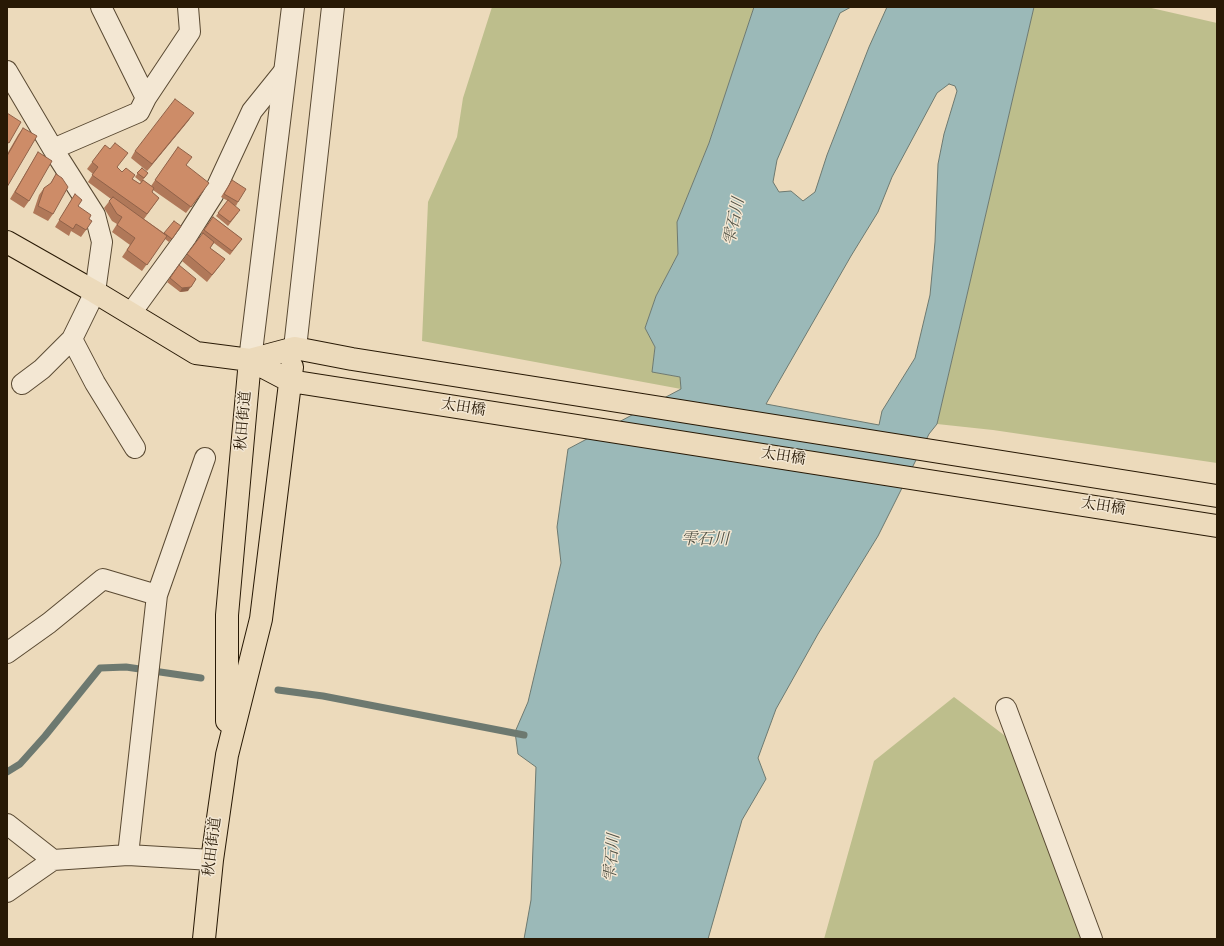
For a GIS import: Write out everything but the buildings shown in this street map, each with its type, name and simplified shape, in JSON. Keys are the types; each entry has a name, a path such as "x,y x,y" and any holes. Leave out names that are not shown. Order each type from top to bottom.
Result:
{"main road":[{"path":"7,242 196,352 250,360 295,348"},
{"name":"太田橋","path":"295,348 352,359 1217,496"},
{"name":"秋田街道","path":"204,939 212,860 227,755 261,619 295,348"},
{"name":"太田橋","path":"250,360 290,381 1217,526"},
{"name":"秋田街道","path":"227,755 227,615 250,360"}],"street":[{"path":"101,7 146,98"},
{"path":"53,149 139,112 146,98 190,32 188,7"},
{"path":"250,360 292,7"},
{"path":"295,348 333,7"},
{"path":"131,313 187,236 213,195 252,111 285,70"},
{"path":"7,71 53,149 95,215 102,242 95,292 72,339 42,369 22,384"},
{"path":"72,339 95,383 135,448"},
{"path":"128,855 157,596 205,458"},
{"path":"7,652 49,623 103,579 157,596"},
{"path":"1006,708 1092,939"},
{"path":"7,824 53,860"},
{"path":"7,892 53,860 128,855 212,860"}],"green space":[{"path":"492,7 754,7 709,143 677,222 678,254 656,296 645,328 655,347 652,372 680,377 681,389 422,341 428,202 457,137 463,98"},
{"path":"1034,7 1147,7 1217,23 1217,463 993,430 937,424"},
{"path":"954,697 1021,748 1095,939 824,939 874,761"}],"water":[{"name":"雫石川","path":"754,7 851,7 840,13 777,160 773,182 779,192 791,191 803,201 815,192 827,155 869,47 887,7 1034,7 937,424 929,434 878,536 818,634 776,709 758,758 766,779 742,820 708,939 524,939 531,900 536,767 518,754 515,732 528,702 561,563 557,527 568,449 681,389 680,377 652,372 655,347 645,328 656,296 678,254 677,222 709,143","holes":["949,84 955,86 957,91 944,134 938,164 935,242 930,295 915,358 882,411 879,425 766,404 878,212 892,177 937,93"]}],"waterway":[{"path":"7,772 20,764 45,736 100,668 126,667 201,678"},
{"path":"278,690 323,696 524,735"}]}
